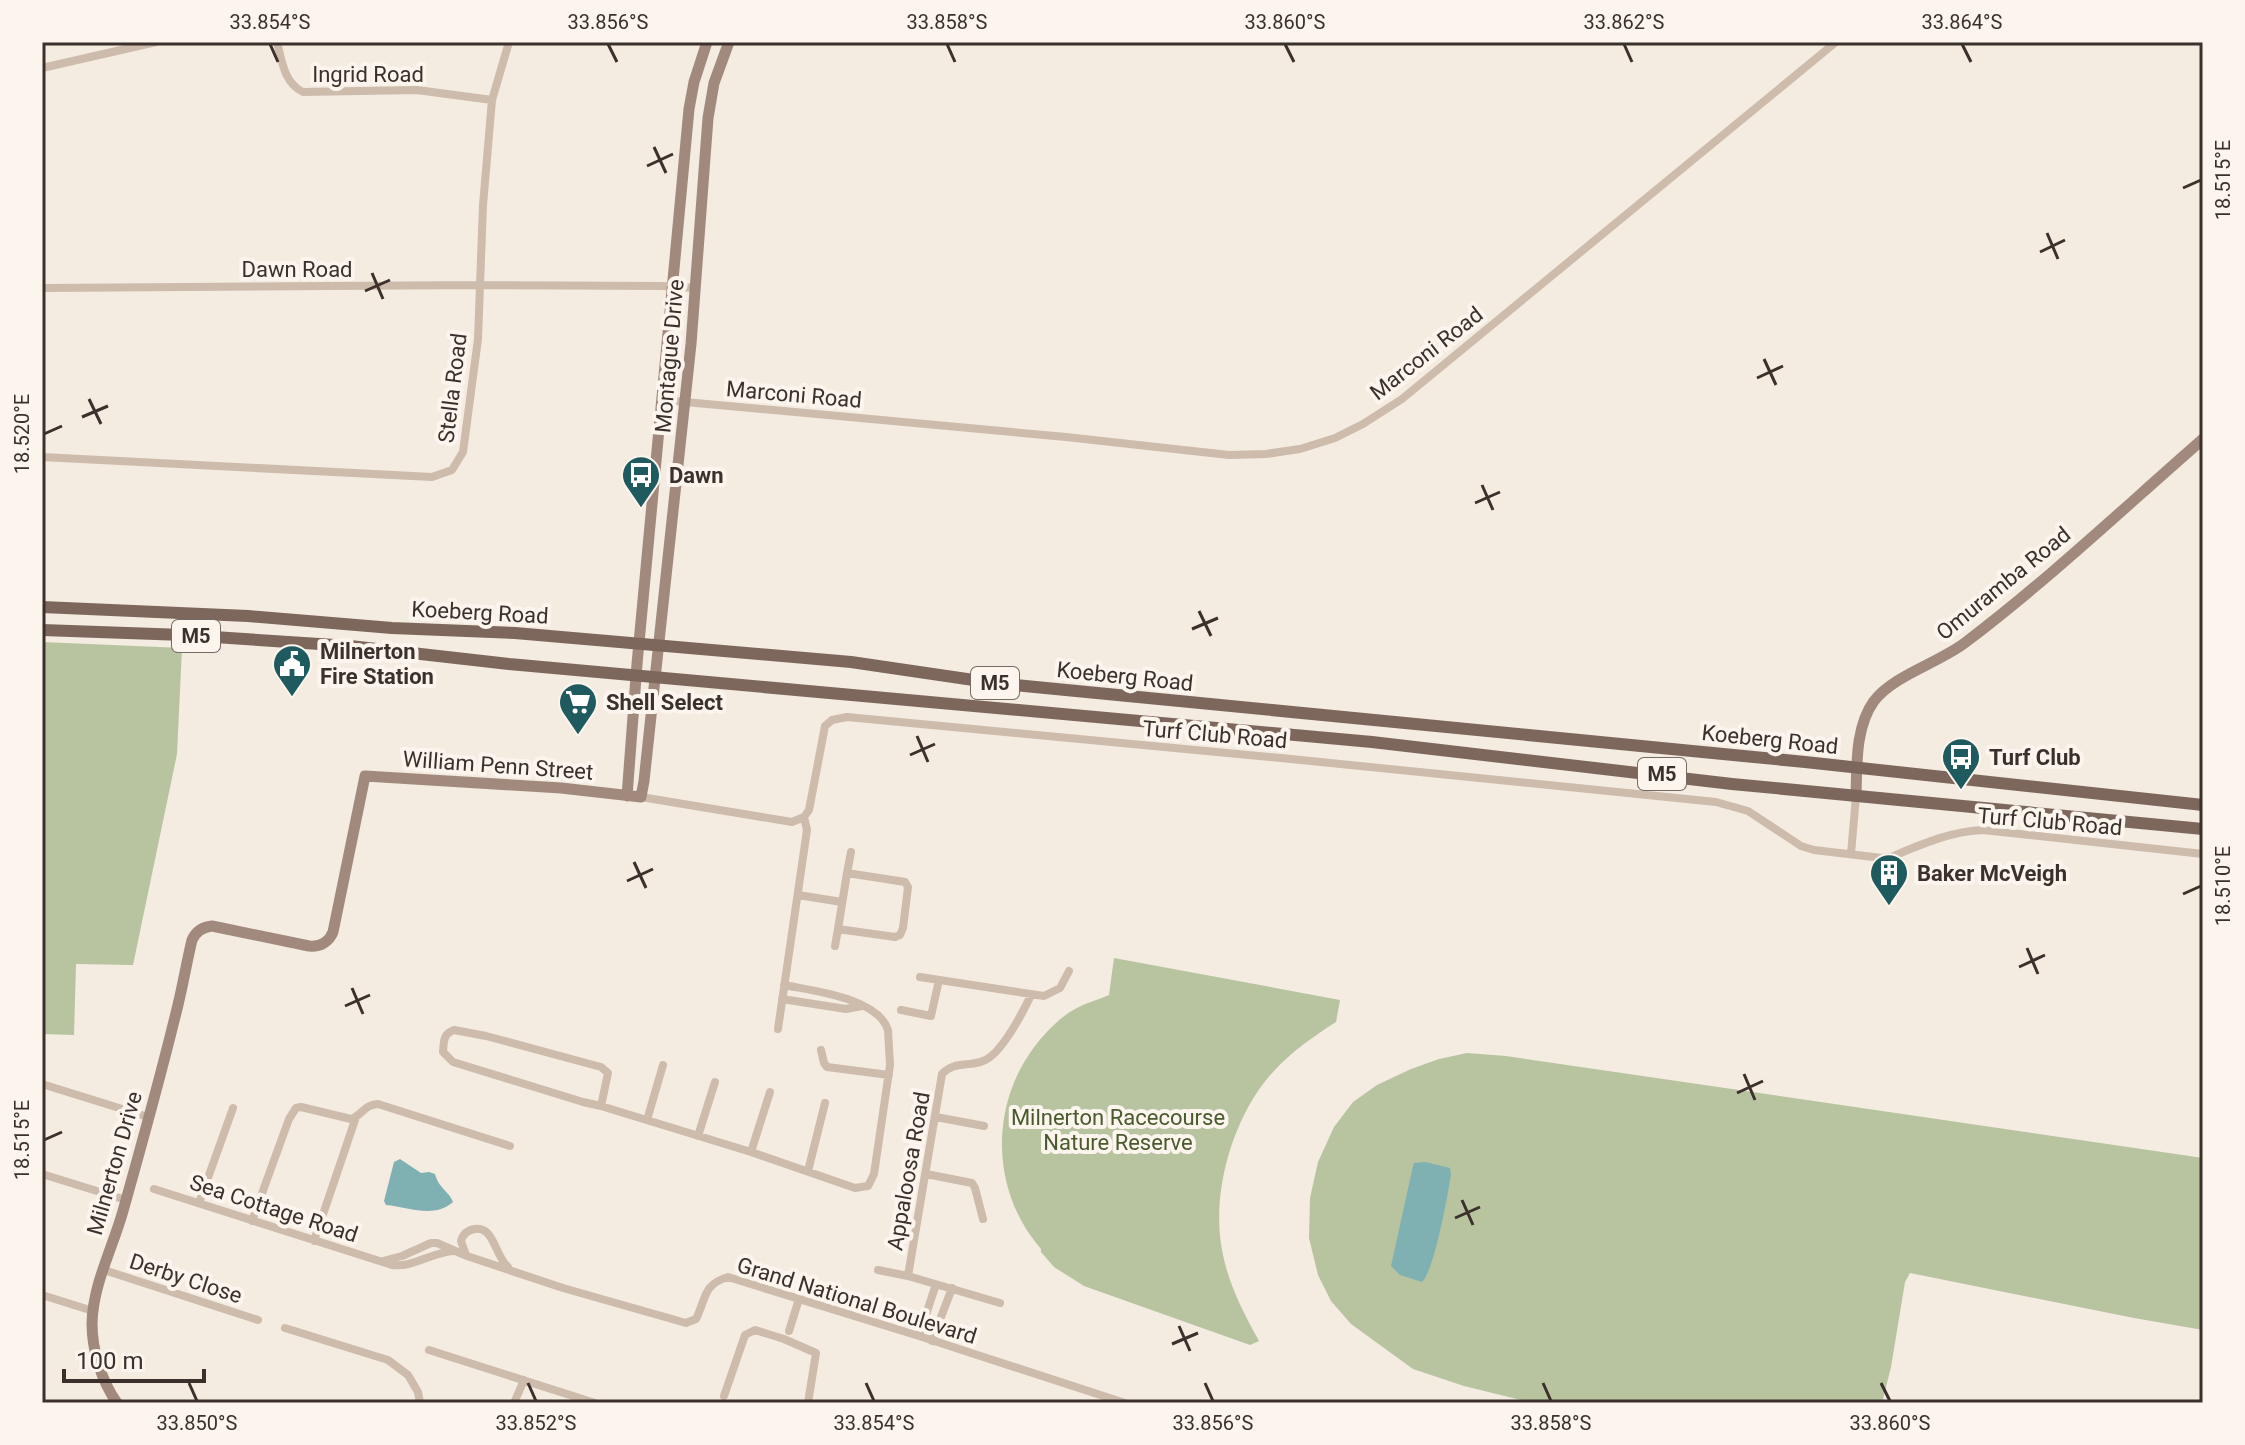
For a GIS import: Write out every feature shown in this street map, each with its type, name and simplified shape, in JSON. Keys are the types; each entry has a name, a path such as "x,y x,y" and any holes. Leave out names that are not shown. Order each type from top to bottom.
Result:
{"main road":[{"name":"Montague Drive","path":"627,796 689,109 698,66 707,42"},
{"name":"Montague Drive","path":"641,797 686,402 708,118 714,83 729,42"},
{"name":"Omuramba Road","path":"1856,796 1865,718 1885,689 1967,641 2027,593 2203,439"},
{"name":"Koeberg Road","path":"42,607 515,633 851,662 994,683 2203,805"},
{"name":"Koeberg Road","path":"42,630 304,642 509,664 1372,742 1856,796 2203,829"},
{"name":"William Penn Street","path":"197,933 212,926 311,946 328,941 333,932 365,776 570,789 641,797"},
{"name":"Milnerton Drive","path":"117,1403 105,1384 100,1368 93,1338 93,1311 175,1018 192,940 197,933"}],"street":[{"path":"42,68 156,42"},
{"name":"Ingrid Road","path":"277,42 288,80 295,89 303,92 417,90 492,100"},
{"name":"Stella Road","path":"42,457 432,477 452,470 463,452 478,339 483,205 492,100 509,42"},
{"name":"Marconi Road","path":"663,400 1229,455 1266,454 1324,442 1363,424 1402,399 1836,42"},
{"name":"Dawn Road","path":"42,288 480,285 696,288"},
{"name":"Turf Club Road","path":"804,817 809,810 825,726 832,720 847,717 1716,802 1748,811 1801,846 1851,854 1891,857 1951,835 1983,830 2203,854"},
{"path":"1851,854 1856,796"},
{"path":"641,797 792,822 804,817 807,830 778,1029"},
{"path":"835,946 851,852"},
{"path":"838,929 895,937 900,935 903,928 908,887 905,882 847,873"},
{"path":"798,895 842,902"},
{"path":"920,977 1044,996 1060,988 1069,971"},
{"path":"901,1010 931,1016 939,980"},
{"path":"601,1106 608,1073 601,1067 463,1030 448,1032 444,1038 443,1052 453,1062 751,1152 855,1188 868,1186 874,1174 889,1075 886,1023 881,1016 845,998 784,985"},
{"name":"Appaloosa Road","path":"1000,1303 908,1276 942,1074 959,1064 982,1062 996,1052 1031,995"},
{"path":"782,999 846,1009 862,1006"},
{"path":"821,1050 827,1067 889,1075"},
{"path":"647,1120 663,1065"},
{"path":"698,1136 715,1082"},
{"path":"42,1084 148,1117"},
{"path":"751,1152 770,1092"},
{"path":"808,1171 825,1103"},
{"path":"314,1241 356,1117 365,1108 378,1104 510,1146"},
{"path":"252,1221 294,1111 301,1107 347,1118 356,1117"},
{"path":"199,1203 233,1108"},
{"path":"936,1117 984,1126"},
{"path":"42,1174 126,1200"},
{"path":"926,1174 972,1183 983,1219"},
{"name":"Sea Cottage Road","path":"154,1189 400,1266 434,1254 455,1251 467,1256"},
{"path":"467,1256 461,1246 463,1235 470,1230 483,1229 490,1235 499,1259 509,1269"},
{"name":"Grand National Boulevard","path":"467,1256 563,1288 686,1323 696,1319 705,1293 712,1284 728,1277 1125,1403"},
{"name":"Derby Close","path":"104,1270 258,1320"},
{"path":"878,1270 908,1276"},
{"path":"919,1336 936,1284"},
{"path":"932,1341 952,1288"},
{"path":"42,1295 93,1311"},
{"path":"789,1331 799,1299"},
{"path":"285,1328 388,1360 408,1375 418,1392 420,1403"},
{"path":"724,1396 745,1335 755,1330 816,1353 808,1403"},
{"path":"429,1350 595,1403"},
{"path":"514,1403 524,1380"}],"green space":[{"path":"42,642 182,648 177,754 133,965 76,964 74,1035 42,1034"},
{"name":"Milnerton Racecourse Nature Reserve","path":"1114,958 1340,1000 1336,1022 1287,1058 1259,1090 1236,1132 1228,1156 1219,1228 1228,1274 1259,1341 1250,1345 1084,1286 1054,1267 1041,1252 1012,1202 1002,1149 1010,1095 1020,1070 1035,1046 1058,1021 1069,1012 1109,995"},
{"path":"1467,1053 1506,1056 2203,1158 2203,1330 1910,1273 1905,1282 1882,1403 1533,1403 1464,1386 1413,1369 1351,1324 1331,1301 1318,1275 1309,1238 1310,1198 1318,1162 1334,1127 1353,1102 1377,1085 1411,1069"}],"water":[{"path":"400,1159 421,1173 435,1174 453,1202 430,1211 386,1205 384,1201 394,1162"},
{"path":"1425,1162 1450,1168 1451,1174 1436,1249 1422,1282 1400,1275 1391,1266 1413,1166 1414,1163"}],"place":[{"name":"Dawn","path":"641,509"},
{"name":"Milnerton Fire Station","path":"292,698"},
{"name":"Shell Select","path":"578,736"},
{"name":"Turf Club","path":"1961,791"},
{"name":"Baker McVeigh","path":"1889,907"}]}
